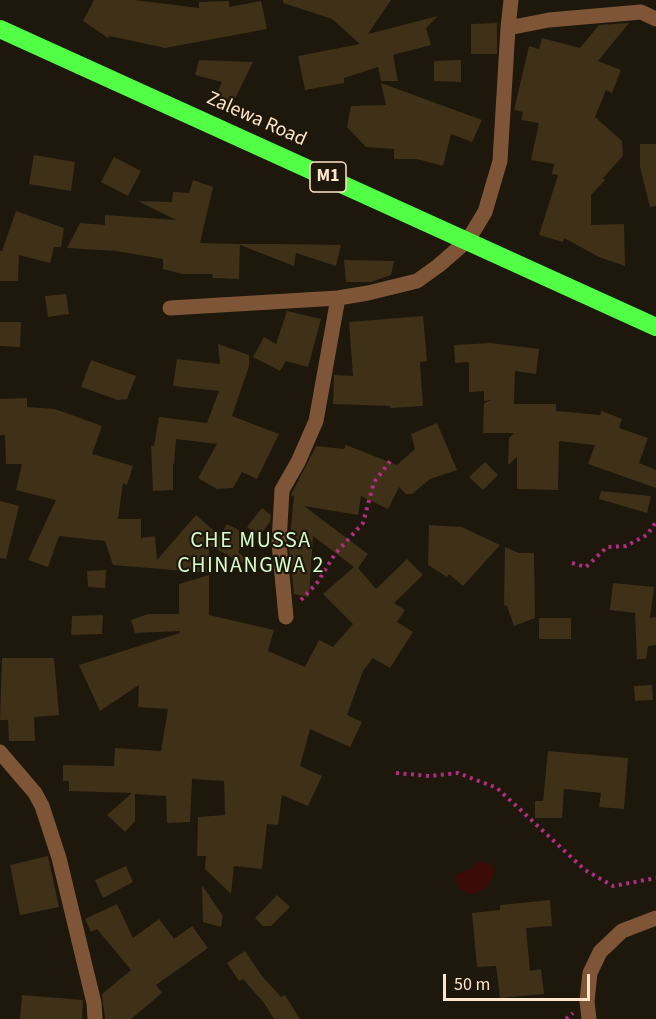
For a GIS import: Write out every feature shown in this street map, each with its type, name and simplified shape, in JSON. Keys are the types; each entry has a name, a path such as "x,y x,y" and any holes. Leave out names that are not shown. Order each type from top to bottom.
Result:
{"highway":[{"name":"Zalewa Road","path":"0,29 656,327"}],"street":[{"path":"171,308 338,298 417,281 468,240 485,212 500,160 511,0"},
{"path":"508,28 639,6 656,19"},
{"path":"286,618 279,543 282,490 298,462 316,421 338,298"},
{"path":"0,752 35,793 42,806 59,858 94,1003 95,1019"},
{"path":"589,1019 587,1000 590,973 600,952 622,931 656,918"}],"path":[{"path":"286,618 317,583 335,554 363,523 374,482 391,460"},
{"path":"572,563 586,567 607,547 626,546 647,535 656,522"},
{"path":"396,773 430,776 458,773 497,788 585,870 613,886 656,878"}],"shaded area":[{"path":"480,861 492,865 494,873 491,881 482,891 470,894 461,890 455,882 456,875 472,868"}],"building":[{"path":"94,0 134,0 199,8 199,2 229,1 229,7 261,1 267,29 165,48 110,36 108,38 83,21"},
{"path":"283,0 391,0 368,34 438,16 426,28 431,45 393,55 398,81 381,81 378,67 344,78 344,83 305,90 298,56 360,44 332,19 283,3"},
{"path":"497,23 497,54 471,54 471,24"},
{"path":"629,23 598,61 621,70 612,93 606,90 595,117 622,141 623,156 591,195 591,225 624,224 625,266 599,257 564,238 563,242 539,235 558,175 552,174 554,164 531,160 539,123 521,120 523,112 514,110 529,46 539,49 542,38 580,48 599,25"},
{"path":"199,60 253,62 233,103 216,95 222,82 195,75"},
{"path":"461,60 461,82 434,81 434,61"},
{"path":"381,83 482,120 472,142 451,134 443,166 417,159 394,159 394,149 366,147 347,127 351,106 386,105"},
{"path":"640,144 656,144 656,206 650,207 640,167"},
{"path":"34,155 75,162 71,191 29,184"},
{"path":"114,157 141,171 128,196 101,182"},
{"path":"193,180 213,187 200,243 240,244 239,279 213,278 212,274 183,274 163,269 163,259 116,251 67,248 80,223 105,225 105,215 176,220 138,201 172,202 173,192 189,193"},
{"path":"16,211 64,228 61,247 54,247 50,263 19,255 18,281 0,281 0,251 2,251"},
{"path":"240,244 341,245 336,266 296,253 294,266"},
{"path":"344,260 394,261 391,275 371,282 346,282"},
{"path":"66,294 69,314 48,317 45,296"},
{"path":"287,311 321,319 308,367 286,361 280,371 253,357 264,337 276,344"},
{"path":"423,316 427,361 420,362 423,406 390,408 390,406 333,404 334,375 353,376 349,322"},
{"path":"0,322 21,322 20,347 0,346"},
{"path":"491,343 539,349 536,374 515,371 514,404 556,404 556,411 600,415 602,411 622,419 619,428 648,438 639,463 656,470 656,488 588,464 595,445 559,441 558,490 517,489 517,457 508,465 509,438 514,433 483,433 484,403 491,400 484,401 484,391 469,392 469,362 455,363 454,345"},
{"path":"218,344 249,355 249,366 232,416 279,434 257,479 242,472 233,488 217,489 198,478 217,444 176,439 173,490 153,491 151,445 154,446 159,417 207,423 219,391 173,386 177,359 220,364"},
{"path":"91,360 136,376 127,399 118,400 81,387"},
{"path":"27,398 27,407 55,409 102,426 92,454 133,466 127,485 123,483 118,519 141,519 141,538 155,536 157,560 196,515 220,536 227,524 248,535 238,552 245,558 242,563 209,545 209,573 113,565 105,541 59,536 48,567 28,560 56,500 16,490 22,464 6,464 5,435 0,435 0,399"},
{"path":"437,423 457,470 430,479 412,494 406,494 399,487 388,509 361,496 358,515 304,506 368,554 358,568 376,589 407,559 423,575 394,603 405,610 397,622 413,632 390,668 373,658 363,671 347,715 362,722 350,747 310,729 300,766 322,776 308,806 282,795 278,825 267,824 262,869 234,866 231,894 205,869 206,856 197,856 198,817 225,815 224,781 192,779 190,822 167,823 166,796 135,794 135,821 125,832 107,815 132,793 69,791 69,781 63,781 63,765 114,766 115,748 161,751 168,709 138,707 139,685 100,711 79,665 180,633 180,631 135,633 131,620 148,614 179,614 179,584 209,575 209,615 274,630 268,651 305,667 319,640 333,647 353,624 323,594 354,567 313,536 309,597 294,594 289,549 294,495 291,497 292,493 316,446 344,449 346,445 397,465 415,449 411,434"},
{"path":"485,462 498,475 483,490 469,477"},
{"path":"601,491 651,496 647,513 599,499"},
{"path":"0,501 19,506 6,559 0,558"},
{"path":"262,508 271,515 270,522 259,536 247,527"},
{"path":"429,525 462,527 500,545 463,586 449,574 447,577 428,565"},
{"path":"505,547 519,553 534,553 535,618 514,626 507,606 504,605"},
{"path":"106,570 105,588 88,587 87,571"},
{"path":"613,583 654,587 650,618 656,617 656,645 648,646 646,659 637,659 635,613 610,610"},
{"path":"103,615 102,634 71,635 72,616"},
{"path":"539,618 571,618 571,639 539,639"},
{"path":"2,658 54,658 59,715 34,717 35,741 9,741 8,720 0,720"},
{"path":"652,685 653,700 635,701 634,686"},
{"path":"548,751 628,758 624,809 599,807 601,793 564,789 562,818 535,818 535,801 543,801"},
{"path":"48,856 59,907 20,915 10,865"},
{"path":"126,866 133,882 103,898 95,880"},
{"path":"202,885 223,916 221,927 203,922"},
{"path":"277,895 290,907 271,926 263,926 255,918"},
{"path":"550,900 552,926 526,928 530,971 541,969 544,994 500,998 496,966 477,967 472,913 500,910 500,905"},
{"path":"117,904 133,938 159,919 174,939 192,926 208,948 156,985 162,993 131,1019 105,1019 102,994 131,970 97,929 91,932 85,919"},
{"path":"245,951 262,976 281,997 285,995 300,1019 274,1019 264,1003 243,979 239,981 227,963"},
{"path":"22,995 83,1000 82,1019 20,1019"}],"district":[{"name":"CHE MUSSA CHINANGWA 2","path":"251,554"}]}
